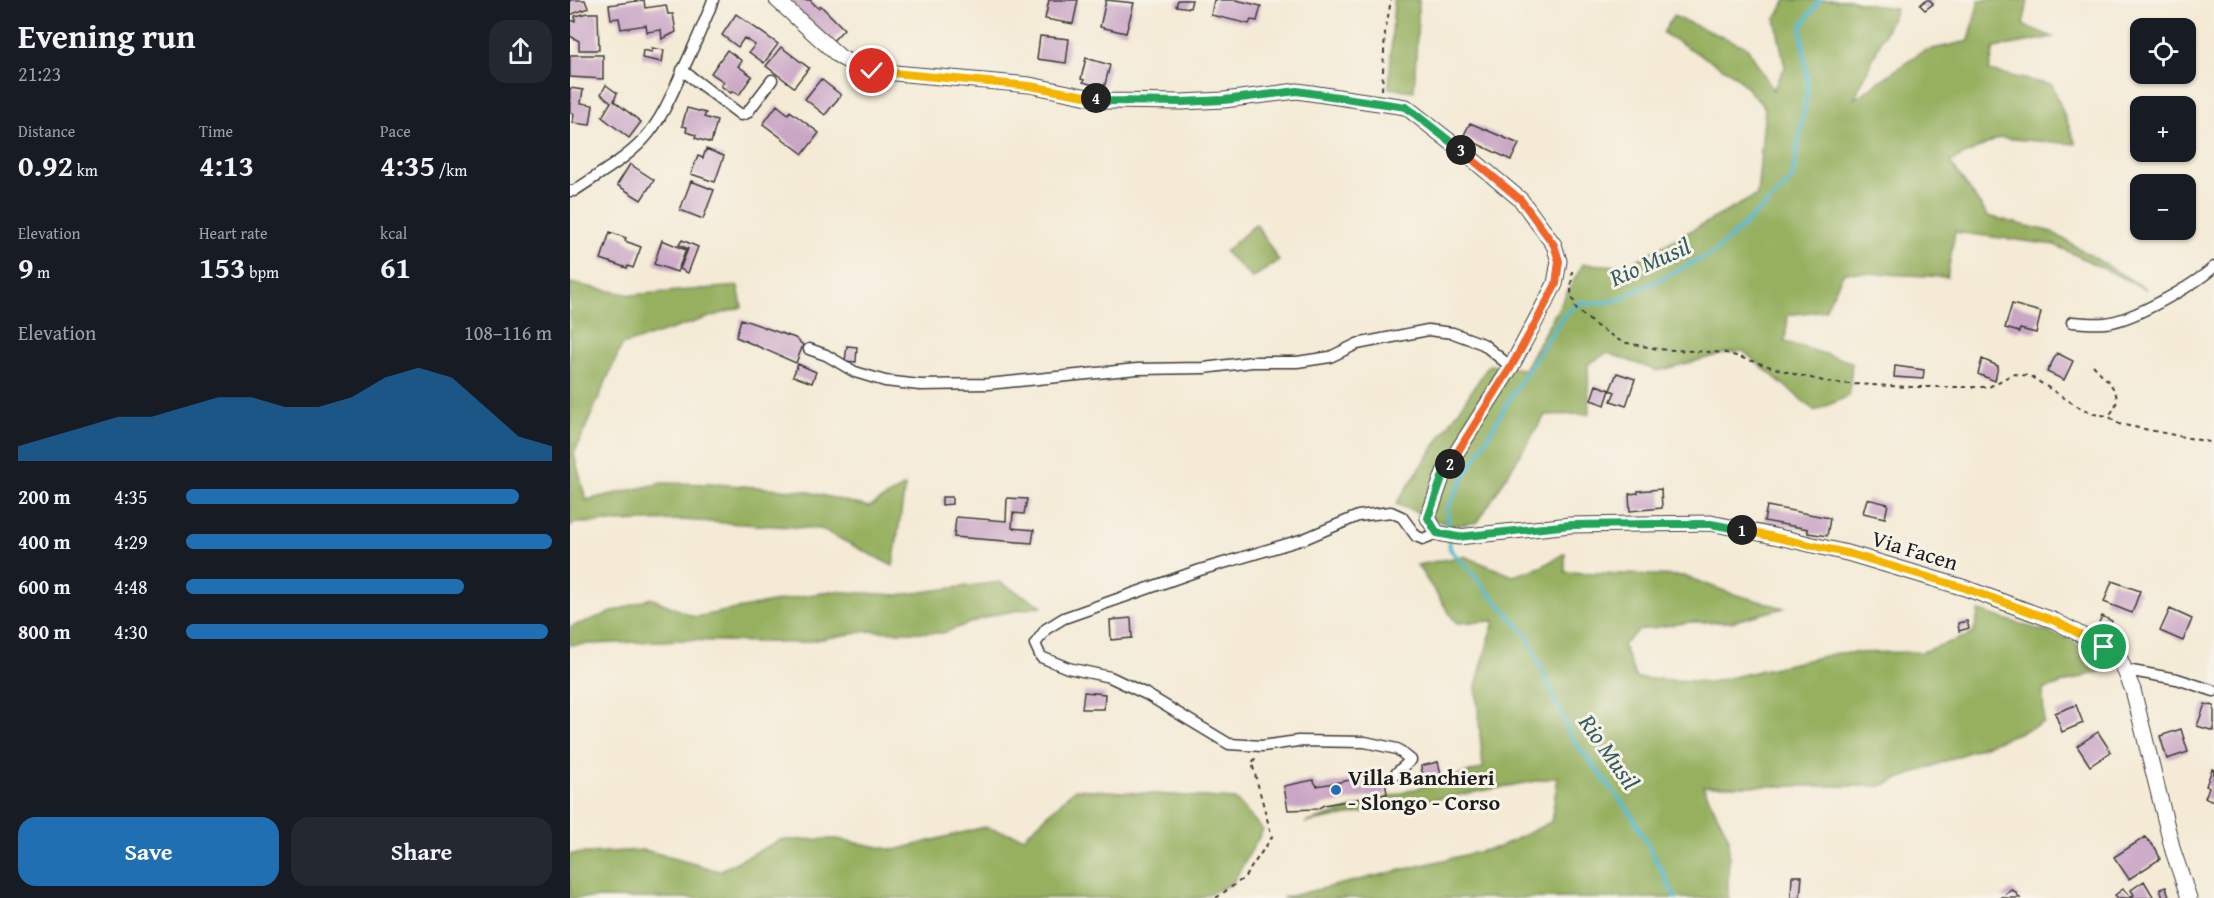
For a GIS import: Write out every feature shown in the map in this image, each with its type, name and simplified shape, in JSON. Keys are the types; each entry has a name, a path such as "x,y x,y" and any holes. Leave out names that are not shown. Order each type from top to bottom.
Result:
{"street":[{"path":"570,191 574,191 642,141 663,113 713,0"},
{"path":"777,0 840,57 855,65 880,72 1030,86 1107,101 1224,100 1297,91 1406,107 1521,200 1554,245 1559,261 1556,284 1511,367 1444,472 1428,518 1437,533 1423,539 1416,536 1402,517 1391,512 1358,516 1304,539 1200,570 1064,618 1046,629 1035,644 1041,657 1068,668 1110,677 1146,694 1228,744 1262,746 1298,741 1365,742 1397,749 1411,760 1393,776"},
{"path":"682,70 741,115 747,113 772,80"},
{"path":"2072,322 2106,323 2132,316 2186,287 2214,267"},
{"path":"809,349 826,355 855,372 885,381 920,385 988,384 1137,369 1204,368 1252,362 1297,362 1330,357 1357,344 1428,330 1453,333 1483,344 1511,367"},
{"name":"Via Facen","path":"1437,533 1458,537 1570,525 1711,524 1851,554 1965,588 2055,621 2104,647 2120,660 2126,670 2173,851 2189,898"},
{"path":"2126,670 2177,680 2214,691"}],"path":[{"path":"1381,103 1385,33 1391,0"},
{"path":"1574,305 1595,325 1622,342 1658,349 1726,353 1832,383 1911,387 1989,387 2013,374 2030,376 2077,406 2094,414 2108,416 2119,424 2214,443"},
{"path":"2093,365 2114,389 2118,400 2116,409 2108,416"},
{"path":"1216,898 1244,878 1272,837 1252,763 1262,746"}],"green space":[{"path":"1394,0 1419,0 1414,91 1389,88"},
{"path":"1786,0 1850,0 1896,9 1854,99 1923,51 1969,41 1979,0 2028,0 2023,25 2053,37 1994,48 1989,71 2052,85 2076,144 1999,138 1950,162 1988,216 2052,232 2146,289 2055,245 1955,232 1947,277 1844,272 1825,310 1788,315 1785,342 1852,362 1849,396 1815,411 1743,351 1726,353 1658,371 1607,353 1588,364 1589,414 1545,415 1478,522 1451,526 1396,504 1489,365 1524,369 1583,264 1626,266 1757,195 1765,108 1735,75 1663,33 1673,16 1747,47 1773,90 1785,67 1775,19"},
{"path":"1256,224 1279,261 1252,278 1225,252"},
{"path":"570,283 631,295 738,286 742,307 622,345 574,454 586,500 662,483 716,484 805,491 869,507 905,486 893,566 821,529 681,520 575,523 570,527"},
{"path":"1565,553 1565,572 1684,576 1730,593 1784,608 1731,622 1691,622 1639,630 1623,645 1636,678 1711,682 1837,653 1922,652 1973,634 1979,611 2072,640 2107,669 2043,690 2044,723 1881,786 1703,786 1729,838 1728,898 1282,898 1499,847 1551,822 1558,777 1305,823 1483,768 1476,686 1494,621 1456,623 1417,565 1464,556 1513,576 1541,567"},
{"path":"999,582 1042,606 992,615 943,633 868,631 799,643 682,640 570,645 570,627 651,598 695,617 830,591 898,595"},
{"path":"1075,789 1235,799 1263,830 1232,884 1199,898 570,898 570,854 645,850 719,871 780,840 837,839 895,850 984,827 1024,837"}],"building":[{"path":"570,0 585,0 588,8 570,15"},
{"path":"644,0 645,8 666,5 668,14 673,14 676,32 662,39 661,30 647,32 646,25 621,29 619,18 611,19 609,5"},
{"path":"795,0 810,0 818,8 821,6 844,29 830,44 790,3"},
{"path":"1049,0 1078,0 1073,24 1045,19"},
{"path":"1106,0 1134,3 1126,33 1100,27"},
{"path":"1178,0 1192,0 1190,8 1176,6"},
{"path":"1214,0 1236,0 1261,6 1257,21 1251,20 1249,24 1211,15"},
{"path":"1930,0 1933,4 1925,10 1920,5"},
{"path":"598,13 599,50 579,50 579,41 570,36 570,21 575,21 575,16"},
{"path":"736,14 778,44 764,63 749,52 755,45 744,38 738,47 722,35"},
{"path":"1040,36 1069,39 1066,63 1037,59"},
{"path":"781,47 809,68 794,87 766,66"},
{"path":"652,48 664,50 662,62 642,58 643,50 652,52"},
{"path":"727,50 742,61 738,66 752,76 739,95 721,86 724,82 711,73"},
{"path":"570,55 603,55 603,79 570,77"},
{"path":"1086,58 1110,65 1104,88 1083,82 1084,80 1081,79"},
{"path":"821,79 841,95 825,115 805,99"},
{"path":"606,85 617,93 614,101 641,122 629,138 602,117 611,102 601,94"},
{"path":"570,88 583,90 581,103 593,105 590,125 573,123 574,114 570,113"},
{"path":"777,105 788,114 790,111 819,133 803,154 763,124"},
{"path":"687,108 706,113 704,117 717,121 711,143 695,138 696,135 686,132 687,127 682,126"},
{"path":"1470,123 1519,144 1511,160 1463,137"},
{"path":"706,149 724,156 715,182 691,174 698,156 703,158"},
{"path":"630,164 654,180 641,200 617,185"},
{"path":"691,181 714,190 703,219 680,210"},
{"path":"610,232 641,247 633,268 601,259"},
{"path":"662,240 686,250 677,272 654,264"},
{"path":"682,240 698,247 688,273 680,269 688,249 679,245"},
{"path":"2012,304 2041,312 2036,333 2005,328"},
{"path":"741,319 795,338 803,345 796,363 736,337"},
{"path":"847,346 857,347 856,362 845,361"},
{"path":"2057,353 2073,361 2064,380 2047,372"},
{"path":"1982,359 1998,366 1995,381 1978,374"},
{"path":"798,364 816,372 812,383 793,376"},
{"path":"1895,366 1924,370 1923,379 1894,377"},
{"path":"1617,373 1635,379 1626,406 1611,401 1615,392 1610,390"},
{"path":"1596,385 1610,390 1605,405 1591,400"},
{"path":"1661,489 1662,508 1630,511 1629,494"},
{"path":"942,497 952,497 952,504 942,505"},
{"path":"1007,498 1027,499 1024,514 1013,513 1012,528 1034,530 1032,543 954,537 956,517 1006,521"},
{"path":"1867,499 1888,504 1885,518 1863,513"},
{"path":"1767,506 1830,518 1827,536 1808,533 1808,529 1764,521"},
{"path":"2112,581 2140,591 2132,613 2104,602"},
{"path":"2170,609 2192,619 2183,641 2160,631"},
{"path":"2102,616 2112,621 2109,629 2098,625"},
{"path":"1131,618 1132,638 1111,640 1110,620"},
{"path":"1967,621 1969,628 1959,631 1958,623"},
{"path":"1084,692 1105,694 1104,709 1082,709"},
{"path":"2205,704 2214,706 2214,731 2197,726"},
{"path":"2076,705 2083,723 2062,732 2055,713"},
{"path":"2181,729 2188,752 2167,759 2160,736"},
{"path":"2098,732 2111,752 2090,766 2077,746"},
{"path":"1438,762 1442,778 1424,781 1421,766"},
{"path":"2212,769 2214,770 2214,801 2205,798 2209,787 2206,786"},
{"name":"Villa Banchieri - Slongo - Corso","path":"1384,774 1387,794 1324,805 1317,809 1288,810 1284,786 1313,780 1317,786"},
{"path":"2145,837 2156,849 2160,859 2129,879 2114,857"},
{"path":"1792,876 1802,876 1800,898 1791,898"},
{"path":"2144,881 2154,898 2118,898 2115,895 2123,889 2131,897 2134,895 2131,890"},
{"path":"2166,887 2169,897 2163,898 2160,889"},
{"path":"2011,890 2020,898 2001,898"}],"waterway":[{"name":"Rio Musil","path":"1449,533 1447,509 1512,395 1563,316 1581,302 1590,304 1618,300 1715,252 1792,180 1808,87 1801,27 1820,0"},
{"name":"Rio Musil","path":"1449,540 1450,549 1527,635 1571,737 1632,815 1676,898"}],"place":[{"name":"Villa Banchieri - Slongo - Corso","path":"1336,790"}],"route":[{"path":"872,71 1030,86 1107,101 1224,100 1297,91 1406,107 1521,200 1554,245 1559,261 1556,284 1536,322 1511,367 1444,472 1428,518 1437,533 1458,537 1570,525 1711,524 1851,554 1965,588 2055,621 2104,647"}]}
